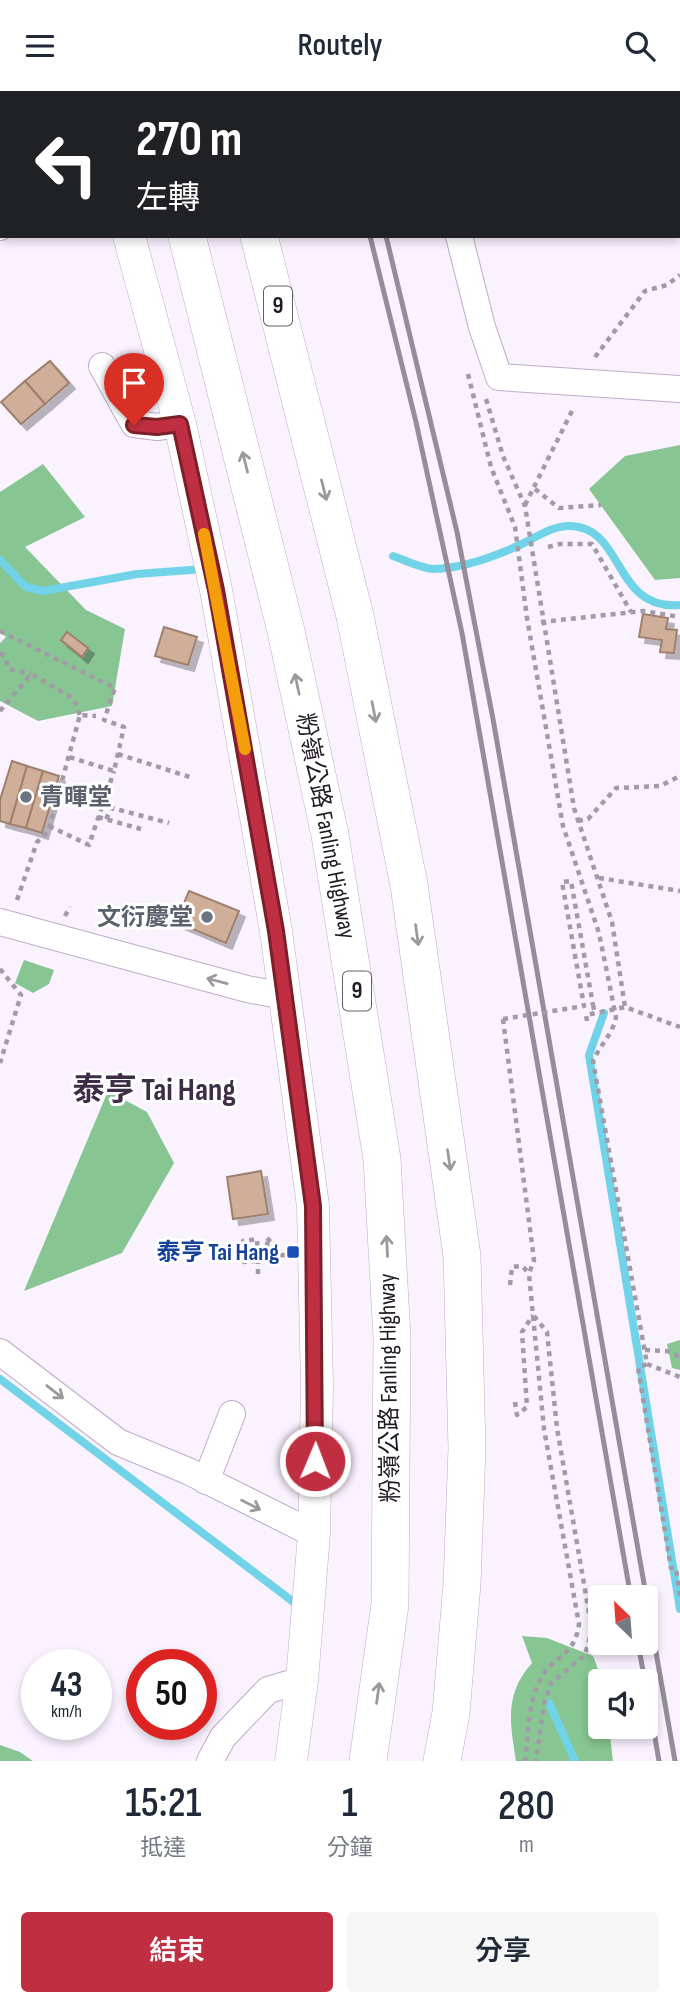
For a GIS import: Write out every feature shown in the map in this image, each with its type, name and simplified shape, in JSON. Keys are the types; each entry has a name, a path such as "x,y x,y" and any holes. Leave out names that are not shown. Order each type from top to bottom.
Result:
{"highway":[{"name":"粉嶺公路 Fanling Highway","path":"188,238 277,592 327,821 359,1000 382,1159 392,1338 390,1604 368,1761"},
{"name":"9","path":"260,238 355,616 399,836 413,910 463,1256 467,1448 462,1584 451,1713 442,1761"}],"main road":[{"path":"130,238 180,424 219,603 276,931 313,1206 317,1387 314,1534 302,1680 291,1761"}],"street":[{"path":"459,238 482,327 491,384 680,389"},
{"path":"102,366 134,425 157,427 180,424"},
{"path":"8,914 247,989 284,996"},
{"path":"0,1352 118,1442 314,1534"},
{"path":"206,1481 232,1414"},
{"path":"210,1761 223,1737 268,1690 302,1680"}],"path":[{"path":"491,384 528,521 541,622 578,821 612,922 625,1007"},
{"path":"535,489 559,508 601,505"},
{"path":"516,535 547,746 563,826 599,933 614,1007 614,1027 602,1041 593,1061 647,1364"},
{"path":"548,547 560,544 592,544 631,612"},
{"path":"541,622 631,612 680,617"},
{"path":"0,631 115,688 104,720 124,727 114,771 89,845 49,826"},
{"path":"0,653 5,657 9,669 31,674 73,698 80,715 48,832 37,842 8,914"},
{"path":"0,711 31,674"},
{"path":"80,715 96,716"},
{"path":"118,754 193,778"},
{"path":"69,757 114,771"},
{"path":"578,821 588,819 617,788 660,786 680,776"},
{"path":"106,819 112,808 169,823"},
{"path":"99,817 141,829"},
{"path":"599,878 680,891"},
{"path":"595,1013 571,881 562,882 586,1021 586,1015 595,1013 614,1007 625,1007 680,1027"},
{"path":"0,969 21,995 0,1063"},
{"path":"525,1761 533,1701 541,1678 577,1642 579,1624 544,1429 529,1274 534,1260 503,1019 584,1006"},
{"path":"258,1274 258,1256 257,1239 243,1241 244,1262 268,1260 267,1238 273,1244 273,1255"},
{"path":"258,1256 285,1255"},
{"path":"510,1285 512,1267 522,1266 529,1274"},
{"path":"515,1402 517,1415 527,1407 522,1332 533,1314"},
{"path":"533,1314 547,1332 557,1428 592,1630 585,1655 551,1683 544,1704 536,1761"},
{"path":"645,1350 667,1351 680,1357"},
{"path":"680,1377 647,1364 638,1368 671,1568 678,1567 680,1596"}],"green space":[{"path":"680,445 680,578 655,580 589,489 625,456"},
{"path":"43,464 85,517 25,547 86,610 125,629 112,706 38,721 0,701 0,643 6,637 0,632 0,492"},
{"path":"24,960 54,970 49,984 33,993 15,983"},
{"path":"108,1091 147,1112 174,1163 122,1253 24,1291"},
{"path":"680,1340 680,1370 672,1368 667,1344"},
{"path":"522,1636 547,1638 593,1656 598,1669 588,1669 588,1739 610,1739 613,1761 516,1761 511,1709 517,1686 532,1663"},
{"path":"0,1745 20,1752 33,1761 0,1761"}],"building":[{"path":"50,361 69,383 45,404 25,381"},
{"path":"25,381 45,404 21,424 1,402"},
{"path":"643,614 668,618 666,629 677,630 674,653 660,652 662,640 639,637"},
{"path":"164,627 197,637 188,665 155,656"},
{"path":"67,632 88,648 82,657 61,640"},
{"path":"12,761 27,766 10,824 0,821 0,800"},
{"name":"青暉堂","path":"27,766 43,771 26,828 10,824"},
{"path":"43,771 59,776 42,833 26,828"},
{"name":"文衍慶堂","path":"189,891 239,911 226,943 176,922"},
{"path":"261,1171 268,1214 233,1219 227,1177"}],"waterway":[{"path":"393,556 429,569 445,568 479,561 552,529 571,526 588,530 601,540 630,583 642,595 658,603 680,605"},
{"path":"0,560 26,587 43,591 137,574 204,569"},
{"path":"604,1013 589,1055 680,1609"},
{"path":"0,1379 300,1607"},
{"path":"549,1703 575,1761"}],"railway":[{"path":"370,238 416,422 462,633 629,1585"},
{"path":"386,238 457,532 493,719 675,1761"},
{"path":"640,1655 643,1669"},
{"path":"655,1739 659,1761"}],"slow traffic":[{"path":"204,534 245,749"}],"place":[{"name":"青暉堂","path":"26,797"},
{"name":"文衍慶堂","path":"207,917"},
{"name":"泰亨 Tai Hang","path":"293,1252"}],"district":[{"name":"泰亨 Tai Hang","path":"154,1090"}],"route":[{"path":"134,425 157,427 180,424 216,590 259,830 276,931 313,1206 317,1387 315,1461"}]}
